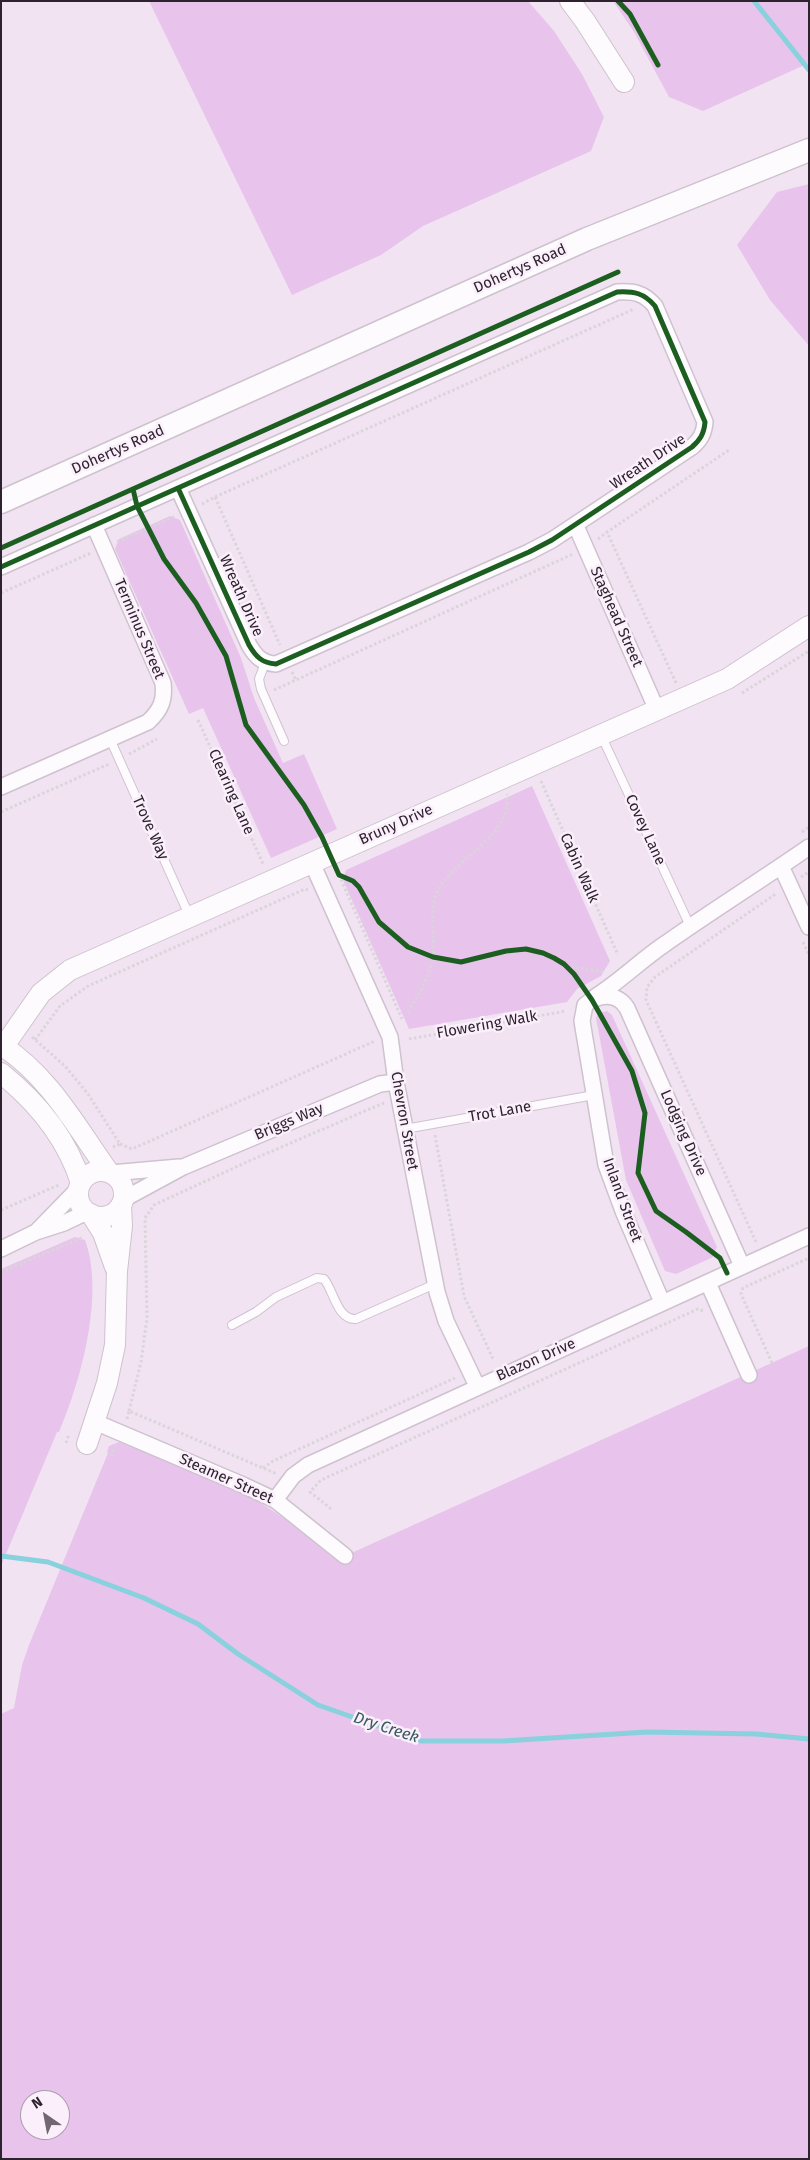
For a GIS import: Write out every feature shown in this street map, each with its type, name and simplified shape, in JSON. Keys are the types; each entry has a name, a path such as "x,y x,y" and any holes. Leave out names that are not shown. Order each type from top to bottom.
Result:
{"main road":[{"name":"Dohertys Road","path":"1,502 588,239 809,150"},
{"name":"Dohertys Road","path":"1,489 235,398"}],"street":[{"path":"570,1 586,21 624,82"},
{"name":"Wreath Drive","path":"1,567 617,292 629,291 640,293 648,297 655,306 705,422 700,440 692,448 576,526 529,552 276,664 265,663 256,656 249,645 178,488"},
{"name":"Terminus Street","path":"1,787 148,722 162,705 165,695 164,683 94,525"},
{"name":"Staghead Street","path":"576,526 656,708"},
{"name":"Bruny Drive","path":"3,1046 40,992 70,970 727,678 809,626"},
{"path":"594,998 613,986 636,964 690,926 809,847"},
{"name":"Chevron Street","path":"321,859 324,887 390,1036 392,1082 405,1129 435,1284 446,1321 477,1386"},
{"path":"781,866 809,928"},
{"path":"594,998 616,998 636,964"},
{"name":"Inland Street","path":"594,998 585,1005 582,1021 606,1165 662,1302"},
{"name":"Lodging Drive","path":"616,998 742,1266"},
{"path":"3,1046 44,1082 67,1110 110,1172 122,1184 122,1226 116,1271 115,1345 107,1383 87,1444"},
{"path":"1,1073 34,1103 50,1123 72,1160 80,1185 79,1201 103,1233 116,1271"},
{"name":"Briggs Way","path":"122,1202 183,1167 392,1082"},
{"name":"Briggs Way","path":"110,1172 183,1167"},
{"path":"36,1232 92,1172 110,1172"},
{"path":"1,1250 36,1232 89,1213 105,1216 117,1211 122,1202"},
{"name":"Blazon Drive","path":"274,1500 290,1480 308,1465 477,1386 809,1236"},
{"path":"708,1283 748,1375"},
{"name":"Steamer Street","path":"95,1422 274,1500 345,1556"}],"lane":[{"path":"265,663 259,679 263,694 284,741"},
{"name":"Covey Lane","path":"600,734 690,926"},
{"name":"Trove Way","path":"110,739 190,917"},
{"name":"Trot Lane","path":"405,1129 594,1095"},
{"path":"232,1325 256,1312 276,1297 318,1278 324,1278 343,1316 348,1320 356,1319 435,1284"}],"path":[{"path":"1,593 635,309 640,311"},
{"path":"676,684 607,532 728,450"},
{"path":"214,497 296,680"},
{"path":"137,506 152,536"},
{"path":"263,694 576,553"},
{"path":"1,812 119,759 157,739"},
{"path":"408,1012 423,987 433,957 433,904 437,892 445,880 501,824 507,809 508,796 501,778"},
{"path":"321,859 346,878"},
{"path":"756,1242 646,1000 647,987 656,976 809,872"},
{"path":"339,874 402,1019"},
{"path":"35,1040 60,1006 88,986 305,889 315,893 324,887"},
{"path":"424,953 442,958"},
{"path":"559,961 574,974"},
{"path":"566,966 605,972"},
{"path":"380,1048 376,1029 385,1026"},
{"path":"120,1144 132,1149 378,1040"},
{"path":"112,1456 122,1434 129,1411 141,1362 148,1318 144,1218 154,1205 249,1161 390,1100 392,1082"},
{"path":"433,1124 464,1296 494,1361"},
{"path":"1,1210 59,1185"},
{"path":"1,1272 84,1238"},
{"path":"772,1363 741,1294 743,1288 809,1258"},
{"path":"310,1492 321,1480 698,1309 711,1314"},
{"path":"263,1468 273,1461 460,1376"},
{"path":"129,1411 290,1480 331,1508"},
{"path":"66,1443 72,1426"}],"shaded area":[{"path":"149,1 528,1 554,31 582,74 604,117 591,151 423,226 381,255 292,295"},
{"path":"613,1 809,1 809,63 703,111 669,97 634,32"},
{"path":"809,184 809,346 770,300 737,245 777,192"},
{"path":"170,516 180,520 241,658 254,698 283,763 304,754 337,829 271,858 203,708 189,714 115,549 119,539"},
{"path":"532,786 610,961 601,976 577,989 567,1002 409,1029 343,880 346,870"},
{"path":"607,1011 612,1015 717,1247 713,1257 676,1274 665,1271 626,1180 596,1018 598,1013"},
{"path":"75,1237 85,1240 91,1262 91,1311 88,1337 67,1411 1,1566 1,1269"},
{"path":"809,1346 809,2159 1,2159 1,1714 14,1708 22,1665 29,1645 108,1453 109,1446 119,1442 220,1482 284,1518 336,1560"}],"waterway":[{"path":"754,1 809,70"},
{"name":"Dry Creek","path":"1,1556 48,1562 144,1598 198,1624 238,1654 318,1705 421,1741 503,1741 647,1732 756,1734 809,1739"}],"cycle path":[{"path":"618,1 630,14 658,65"},
{"path":"1,548 618,272"},
{"path":"1,567 617,292 638,294 647,298 655,306 705,422 701,436 692,447 552,540 529,552 276,664 260,659 249,645 178,488"},
{"path":"133,489 137,506 164,559 196,603 226,656 246,725 304,805 322,837 339,875 353,881 359,887 379,922 408,947 433,957 461,962 506,951 526,949 554,958 564,964 574,974 592,1000 632,1071 645,1113 638,1173 656,1211 720,1258 727,1273"}]}
